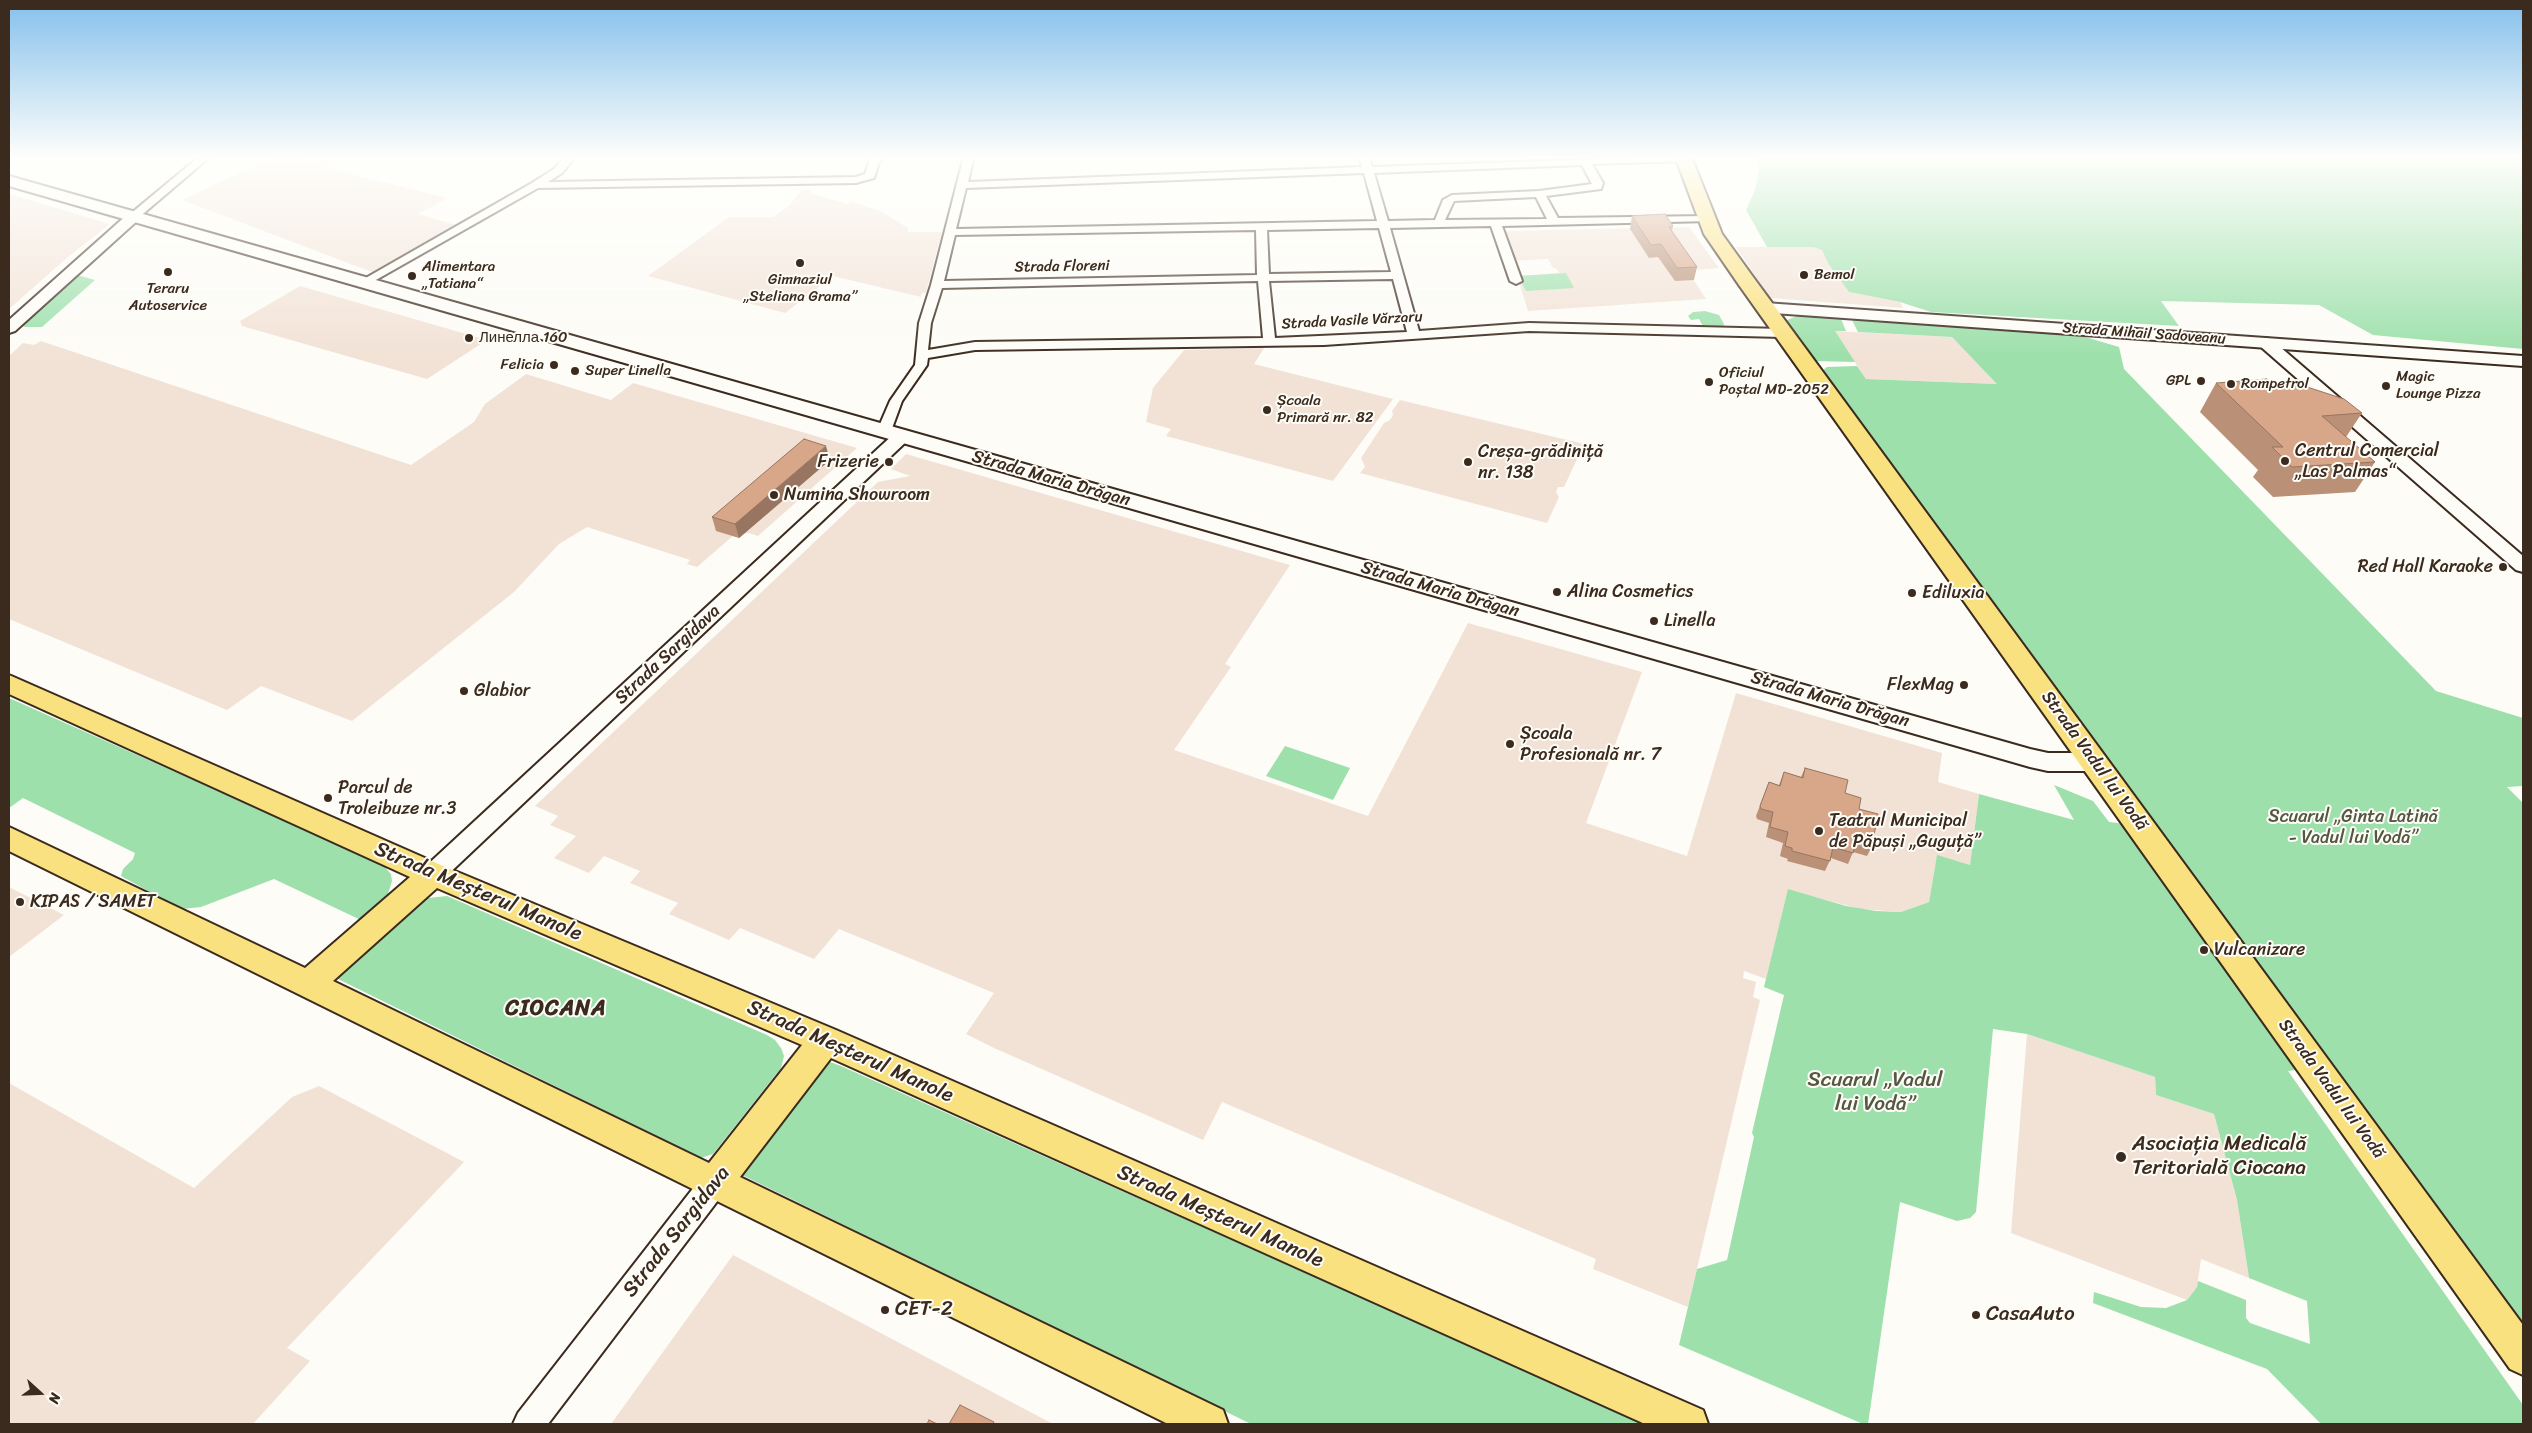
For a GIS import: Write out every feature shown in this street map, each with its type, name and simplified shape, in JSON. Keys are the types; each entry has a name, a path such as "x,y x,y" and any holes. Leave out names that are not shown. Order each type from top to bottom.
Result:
{"main road":[{"name":"Strada Maria Drăgan","path":"153,223 2030,758 2056,762 2095,762"},
{"name":"Strada Vadul lui Vodă","path":"1708,223 1713,234 1765,308 2523,1356"},
{"name":"Strada Mihail Sadoveanu","path":"1765,308 2523,361"},
{"name":"Strada Meșterul Manole","path":"9,684 433,874 825,1040 1689,1424"},
{"path":"9,838 310,983 1210,1424"},
{"path":"310,983 433,874"},
{"name":"Strada Sargidava","path":"716,1182 825,1040"}],"street":[{"path":"9,328 126,223"},
{"path":"363,283 470,223"},
{"path":"893,433 896,401 921,366 925,323 953,223"},
{"path":"950,232 1445,223"},
{"path":"1495,223 1516,282"},
{"path":"1384,224 1414,334"},
{"path":"1261,226 1263,278 1269,342"},
{"name":"Strada Floreni","path":"937,285 1398,276"},
{"name":"Strada Vasile Vărzaru","path":"923,355 975,346 1324,341 1529,326 1783,333"},
{"path":"2266,343 2523,566"},
{"name":"Strada Sargidava","path":"433,874 893,433"},
{"name":"Strada Sargidava","path":"529,1424 716,1182"}],"shaded area":[{"path":"9,223 110,224 68,257 9,309"},
{"path":"242,223 449,223 456,225 372,272"},
{"name":"Gimnaziul „Steliana Grama”","path":"721,223 900,223 908,228 908,232 942,232 926,293 922,293 921,297 833,276 785,313 648,276"},
{"path":"1689,227 1719,268 1688,271 1706,299 1528,311 1517,276 1559,273 1556,268 1553,268 1548,259 1513,261 1502,231"},
{"path":"1736,247 1813,247 1823,250 1829,265 1849,292 1900,302 1903,308 1770,298"},
{"path":"300,286 487,340 427,379 242,326 240,321"},
{"path":"1834,331 1952,337 1998,384 1866,379"},
{"path":"41,341 411,465 474,422 485,404 526,374 611,400 633,383 857,448 758,536 749,533 734,535 697,567 687,564 690,560 587,527 559,544 514,592 352,721 261,686 227,710 9,619 9,356 23,343 34,345"},
{"name":"Școala Primară nr. 82","path":"1264,348 1254,364 1393,399 1333,481 1166,436 1171,429 1146,422 1153,388 1184,350"},
{"name":"Creșa-grădiniță nr. 138","path":"1400,400 1584,444 1564,487 1558,487 1556,492 1559,497 1547,523 1360,473 1365,467 1361,458 1384,423 1390,420 1393,415 1392,411"},
{"path":"906,454 1290,565 1225,664 1231,667 1174,750 1368,816 1468,623 1642,672 1586,823 1687,856 1736,693 1942,753 1938,782 1979,794 1970,865 1937,856 1929,902 1901,912 1860,909 1788,890 1766,979 1744,971 1743,978 1756,982 1753,997 1760,1000 1688,1307 1593,1269 1596,1259 1222,1102 1203,1140 994,1048 966,1034 994,993 839,929 814,959 740,928 729,940 669,914 678,903 630,883 640,871 604,856 589,873 554,858 576,836 550,825 558,816 535,806 878,482 910,476 891,469"},
{"path":"9,887 64,915 9,957"},
{"name":"Asociația Medicală Teritorială Ciocana","path":"2027,1034 2155,1077 2156,1095 2214,1114 2237,1200 2249,1278 2201,1259 2197,1287 2187,1300 2011,1233"},
{"path":"9,1083 194,1188 292,1097 319,1086 464,1162 287,1348 310,1361 253,1424 9,1424"},
{"path":"733,1255 1053,1424 611,1424"}],"green space":[{"path":"1753,223 2523,223 2523,349 2373,335 2319,305 2161,301 2179,326 1931,312 1900,302 1849,292 1829,265 1822,250 1813,247 1767,247"},
{"path":"1566,273 1574,288 1526,291 1518,276"},
{"path":"77,275 95,280 42,327 25,327 21,325"},
{"path":"1705,311 1719,315 1724,324 1723,327 1719,329 1704,328 1699,319 1691,320 1688,316 1693,312"},
{"path":"1797,316 1841,319 1846,331 1835,331 1855,362 1813,361 1785,321"},
{"name":"Scuarul „Ginta Latină - Vadul lui Vodă”","path":"1852,320 2082,336 2119,347 2124,369 2436,691 2523,718 2523,786 2507,787 2523,803 2523,1330 1822,371 1827,367 1857,366 1866,379 1997,384 1952,337 1858,332"},
{"path":"9,698 382,864 391,874 392,881 387,897 363,921 274,879 201,907 182,909 173,905 121,876 123,869 133,859 135,853 23,798 9,808"},
{"path":"1285,746 1350,768 1333,800 1266,776"},
{"name":"Scuarul „Vadul lui Vodă”","path":"2054,785 2093,801 2109,822 2125,824 2230,971 2296,1070 2288,1071 2523,1405 2523,1424 2321,1424 2267,1369 2093,1303 2094,1292 2141,1307 2166,1308 2187,1300 2197,1287 2198,1281 2246,1300 2246,1318 2250,1323 2310,1344 2307,1301 2249,1278 2237,1200 2214,1114 2156,1095 2155,1077 2027,1034 1993,1029 1976,1212 1970,1218 1957,1221 1900,1202 1868,1424 1863,1424 1679,1345 1697,1269 1727,1260 1754,1137 1752,1133 1784,995 1764,987 1788,889 1846,906 1876,911 1901,912 1929,902 1937,855 1970,865 1979,794 2074,820"},
{"path":"447,896 767,1035 775,1040 781,1048 784,1056 781,1068 713,1154 701,1158 336,978 417,903 428,898"},
{"path":"830,1062 1645,1424 1251,1424 738,1173 823,1063"}],"building":[{"path":"1637,223 1671,223 1673,226 1669,227 1697,267 1677,268 1661,244 1651,245"},
{"path":"2267,379 2273,385 2301,385 2344,399 2362,413 2322,416 2375,462 2292,467 2272,447 2283,447 2216,383"},
{"path":"804,439 826,446 735,524 712,517"},
{"name":"Teatrul Municipal de Păpuși „Guguță”","path":"1805,768 1848,780 1845,793 1861,798 1859,809 1878,814 1872,846 1856,841 1853,853 1833,847 1830,861 1792,851 1792,848 1785,846 1788,832 1770,827 1773,812 1761,809 1760,806 1769,782 1780,786 1784,772 1803,778"},
{"path":"960,1405 994,1422 993,1424 949,1424"},
{"path":"929,1420 937,1424 927,1424"}],"place":[{"name":"Gimnaziul „Steliana Grama”","path":"800,263"},
{"name":"Teraru Autoservice","path":"168,272"},
{"name":"Bemol","path":"1804,275"},
{"name":"Alimentara „Tatiana“","path":"412,276"},
{"name":"Линелла 160","path":"469,338"},
{"name":"Felicia","path":"554,365"},
{"name":"Super Linella","path":"575,371"},
{"name":"GPL","path":"2201,381"},
{"name":"Oficiul Poștal MD-2052","path":"1709,382"},
{"name":"Rompetrol","path":"2231,384"},
{"name":"Magic Lounge Pizza","path":"2386,386"},
{"name":"Școala Primară nr. 82","path":"1267,410"},
{"name":"Centrul Comercial „Las Palmas“","path":"2285,461"},
{"name":"Frizerie","path":"889,462"},
{"name":"Creșa-grădiniță nr. 138","path":"1468,462"},
{"name":"Numina Showroom","path":"774,495"},
{"name":"Red Hall Karaoke","path":"2503,567"},
{"name":"Alina Cosmetics","path":"1557,592"},
{"name":"Ediluxia","path":"1912,593"},
{"name":"Linella","path":"1654,621"},
{"name":"FlexMag","path":"1964,685"},
{"name":"Glabior","path":"464,691"},
{"name":"Școala Profesională nr. 7","path":"1510,744"},
{"name":"Parcul de Troleibuze nr.3","path":"328,798"},
{"name":"Teatrul Municipal de Păpuși „Guguță”","path":"1819,831"},
{"name":"KIPAS / SAMET","path":"20,902"},
{"name":"Vulcanizare","path":"2204,950"},
{"name":"Asociația Medicală Teritorială Ciocana","path":"2121,1157"},
{"name":"CET-2","path":"885,1310"},
{"name":"CasaAuto","path":"1976,1315"}],"district":[{"name":"CIOCANA","path":"556,1009"}]}
